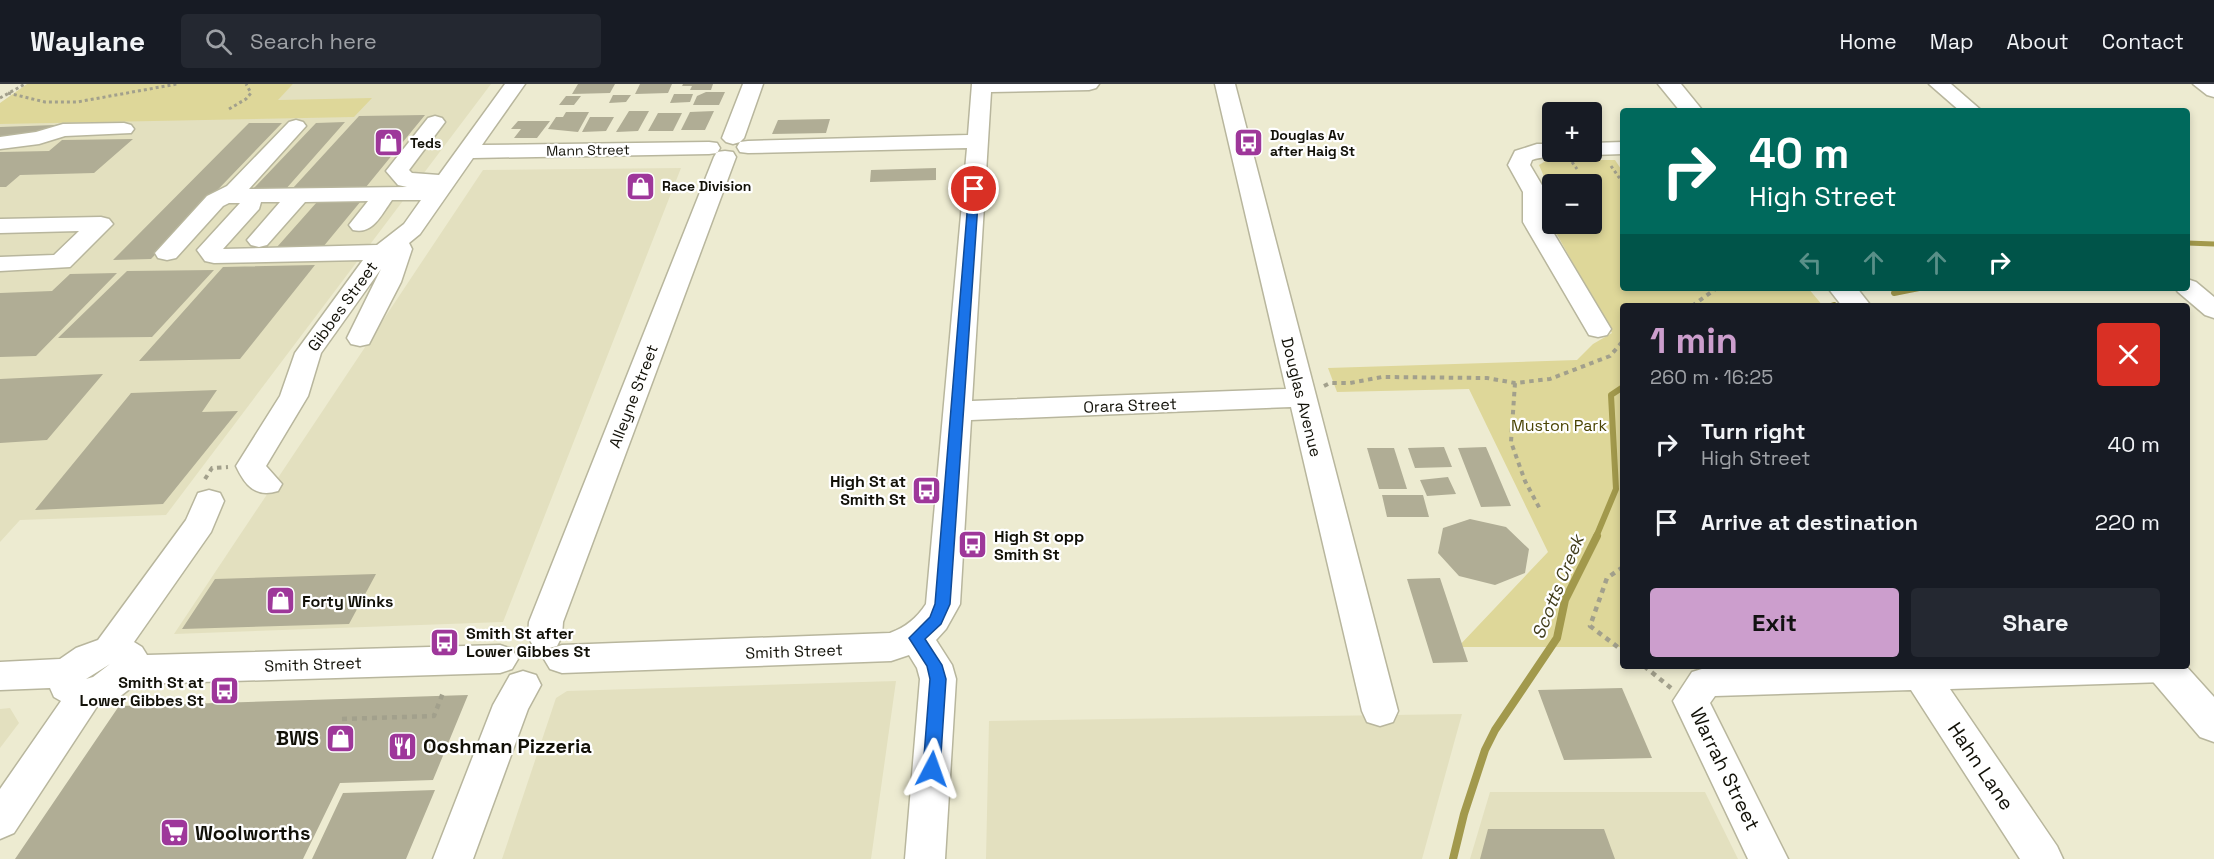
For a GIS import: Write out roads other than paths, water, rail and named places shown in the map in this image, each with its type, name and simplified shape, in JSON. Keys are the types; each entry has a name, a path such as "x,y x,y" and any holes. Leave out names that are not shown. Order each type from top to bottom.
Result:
{"main road":[{"path":"1669,84 1689,108"},
{"path":"1844,291 1854,303"},
{"path":"2166,669 2214,725"}],"street":[{"name":"Gibbes Street","path":"267,484 257,478 251,466 294,396 308,353 389,247 412,229 515,84"},
{"name":"Alleyne Street","path":"553,647 546,622 753,84"},
{"path":"925,859 938,679 934,665 916,638 936,620 943,604 981,85 1089,84"},
{"name":"Douglas Avenue","path":"1225,84 1380,711"},
{"path":"1939,84 1968,108"},
{"path":"2203,84 2214,91"},
{"path":"435,122 397,171 406,180 441,186"},
{"path":"167,253 215,201 234,191 296,126"},
{"path":"0,143 39,138 63,130 123,129"},
{"name":"Mann Street","path":"467,152 977,141"},
{"path":"1542,151 1537,150 1523,156 1519,165 1534,186 1538,203 1535,222 1598,329"},
{"path":"225,196 385,194 441,186"},
{"path":"361,225 385,194"},
{"path":"259,240 299,195"},
{"path":"251,204 209,250 214,256 389,247 400,249 389,282 360,338"},
{"path":"0,226 102,224 61,262 0,264"},
{"path":"0,280 39,279"},
{"path":"2190,289 2214,309"},
{"name":"Orara Street","path":"958,411 1302,397"},
{"path":"0,676 78,683 114,682 118,660 200,524 209,501"},
{"name":"Smith Street","path":"553,647 871,648 891,647 916,638"},
{"path":"453,859 512,705 512,672 543,679 552,673 553,647"},
{"name":"Smith Street","path":"118,660 512,672"},
{"path":"1920,674 2094,669"},
{"name":"Warrah Street","path":"1768,859 1698,692 1920,674"},
{"name":"Hahn Lane","path":"1920,674 2043,859"},
{"path":"0,821 78,683"}],"waterway":[{"name":"Scotts Creek","path":"2190,243 2214,244"},
{"name":"Scotts Creek","path":"1894,293 1904,291"},
{"name":"Scotts Creek","path":"1596,537 1616,489 1611,395 1620,389"},
{"name":"Scotts Creek","path":"1453,859 1464,814 1485,750 1495,730 1557,638 1565,600 1597,536"}],"place":[{"name":"Teds","path":"389,143"},
{"name":"Douglas Av after Haig St","path":"1249,143"},
{"name":"Race Division","path":"641,186"},
{"name":"High St at Smith St","path":"927,490"},
{"name":"High St opp Smith St","path":"973,545"},
{"name":"Forty Winks","path":"281,601"},
{"name":"Smith St after Lower Gibbes St","path":"445,642"},
{"name":"Smith St at Lower Gibbes St","path":"225,691"},
{"name":"BWS","path":"340,738"},
{"name":"Ooshman Pizzeria","path":"402,746"},
{"name":"Woolworths","path":"174,833"}],"park label":[{"name":"Muston Park","path":"1559,425"}]}
